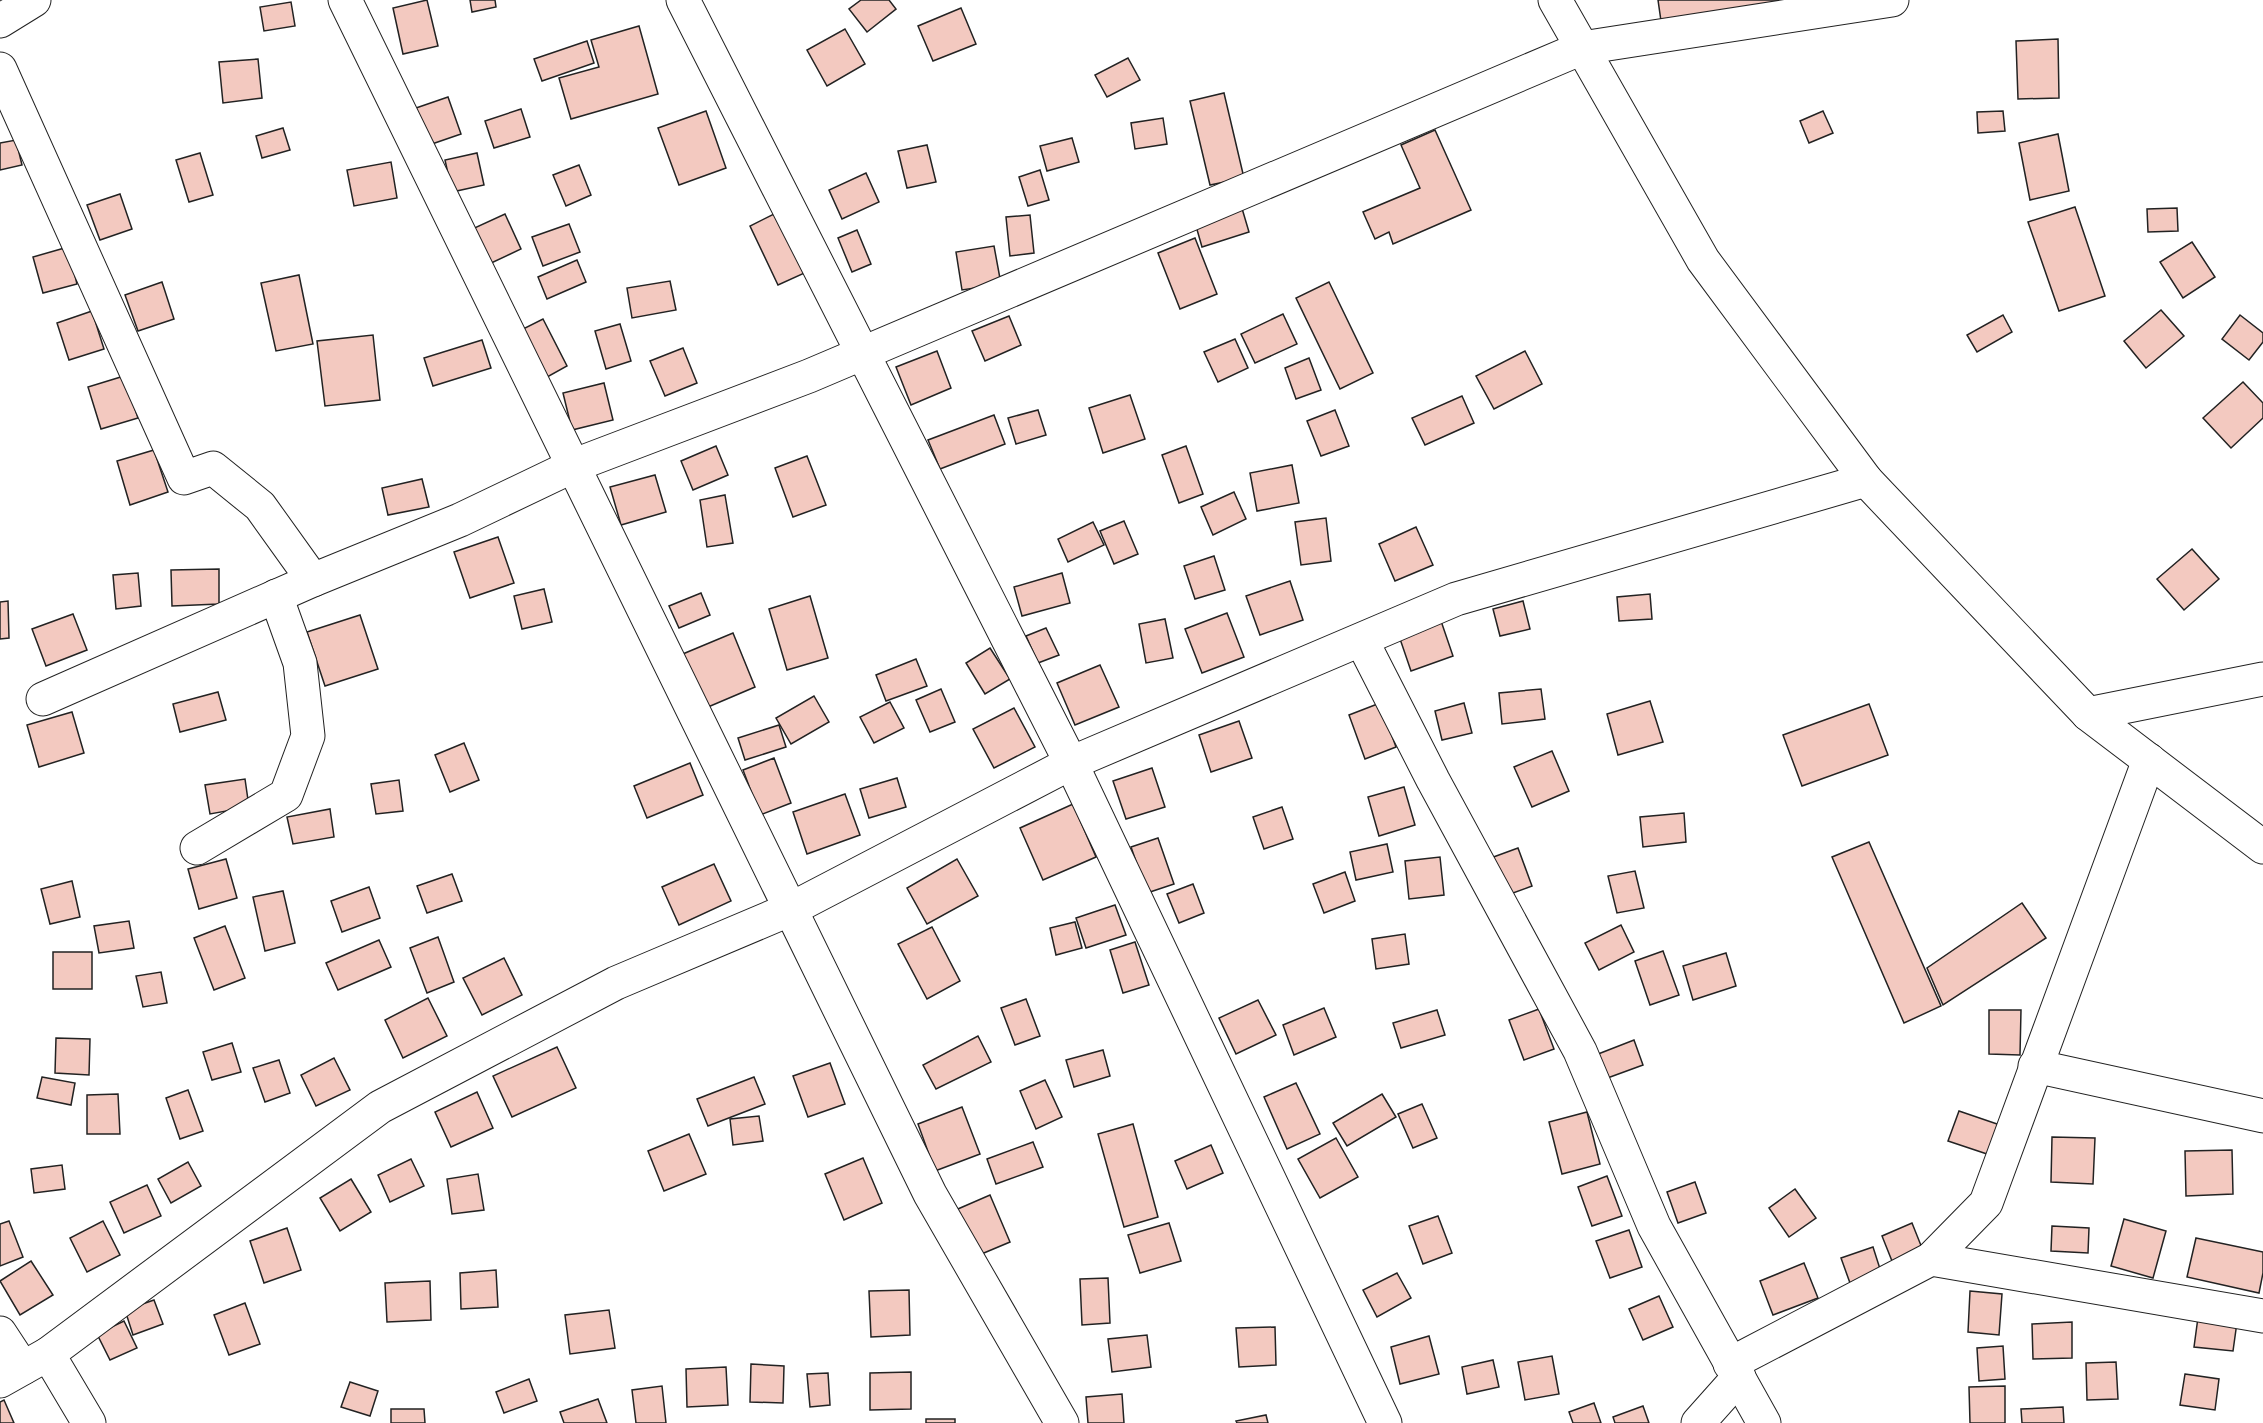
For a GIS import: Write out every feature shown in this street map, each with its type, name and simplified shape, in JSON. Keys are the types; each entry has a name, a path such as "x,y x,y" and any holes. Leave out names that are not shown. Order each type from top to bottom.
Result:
{"street":[{"path":"0,21 34,0"},
{"path":"345,0 575,465 930,1194 1062,1423"},
{"path":"683,0 1071,763 1385,1423"},
{"path":"1555,0 1703,260 1866,480 2088,714 2263,847"},
{"path":"44,699 276,596 460,520 575,465 809,376 1582,48 1892,0"},
{"path":"0,69 184,478 213,468 260,506 314,580"},
{"path":"23,1367 380,1107 616,983 791,909 1071,763 1362,641 1456,599 1866,480"},
{"path":"197,848 286,795 308,736 300,663 276,596"},
{"path":"1362,641 1432,780 1580,1051 1654,1226 1764,1423"},
{"path":"2088,714 2263,679"},
{"path":"1698,1423 1734,1371 1931,1259 1986,1203 2149,760"},
{"path":"2035,1066 2263,1116"},
{"path":"1931,1259 2263,1316"},
{"path":"0,1333 23,1367 89,1423"}],"building":[{"path":"427,0 438,46 403,54 393,8"},
{"path":"470,0 495,0 496,7 472,12"},
{"path":"861,0 889,0 896,9 867,32 849,9"},
{"path":"1658,0 1778,0 1779,3 1661,21"},
{"path":"291,2 295,26 264,31 260,7"},
{"path":"961,8 976,44 933,61 918,26"},
{"path":"639,26 658,94 571,119 559,78 599,67 591,40"},
{"path":"845,29 865,64 827,86 807,50"},
{"path":"2058,39 2059,98 2018,99 2016,41"},
{"path":"587,41 594,63 542,81 534,59"},
{"path":"1128,58 1140,80 1107,97 1095,75"},
{"path":"258,59 262,98 223,103 219,62"},
{"path":"1224,93 1244,178 1210,185 1190,101"},
{"path":"448,97 461,134 429,145 416,108"},
{"path":"521,109 530,137 494,148 485,121"},
{"path":"706,111 726,168 679,185 658,128"},
{"path":"1823,111 1833,133 1809,143 1800,121"},
{"path":"2003,111 2005,131 1978,133 1977,112"},
{"path":"1163,118 1167,144 1135,149 1131,123"},
{"path":"283,128 290,150 262,158 256,136"},
{"path":"1435,130 1471,210 1393,244 1389,232 1375,239 1363,212 1420,188 1401,145"},
{"path":"2058,134 2069,191 2030,200 2019,143"},
{"path":"1072,138 1079,162 1047,171 1040,146"},
{"path":"16,140 22,165 0,170 0,143"},
{"path":"927,145 936,182 907,188 898,151"},
{"path":"200,153 213,195 189,202 176,160"},
{"path":"477,153 484,185 452,192 445,160"},
{"path":"391,162 397,198 354,206 347,170"},
{"path":"579,165 591,195 566,206 553,175"},
{"path":"1040,170 1049,200 1028,206 1019,177"},
{"path":"866,173 879,202 842,219 829,190"},
{"path":"120,194 132,229 100,240 87,205"},
{"path":"1241,205 1249,232 1202,247 1194,219"},
{"path":"2075,207 2105,296 2059,311 2028,222"},
{"path":"2177,208 2178,231 2148,232 2147,209"},
{"path":"780,211 809,271 778,285 750,226"},
{"path":"505,214 521,249 487,265 470,230"},
{"path":"1030,215 1034,253 1010,256 1006,217"},
{"path":"569,224 580,252 543,266 532,237"},
{"path":"857,230 871,264 852,272 838,238"},
{"path":"1195,238 1217,294 1180,309 1158,253"},
{"path":"2192,242 2215,277 2183,298 2160,262"},
{"path":"994,246 1001,284 962,290 956,252"},
{"path":"68,247 77,284 43,293 33,257"},
{"path":"577,260 586,282 547,299 538,277"},
{"path":"299,275 313,344 276,351 261,283"},
{"path":"670,281 676,310 632,318 627,288"},
{"path":"162,282 174,319 138,331 125,295"},
{"path":"1329,282 1373,373 1340,389 1296,298"},
{"path":"2161,310 2184,336 2146,368 2124,341"},
{"path":"92,311 104,349 69,360 57,323"},
{"path":"1283,314 1297,344 1255,363 1241,334"},
{"path":"2003,315 2012,332 1977,352 1967,335"},
{"path":"2240,315 2263,333 2263,342 2249,360 2222,339"},
{"path":"1009,316 1021,345 985,361 972,331"},
{"path":"543,319 567,366 540,381 515,333"},
{"path":"620,324 631,361 606,369 595,331"},
{"path":"373,335 380,400 325,406 317,341"},
{"path":"1235,339 1248,368 1218,382 1204,352"},
{"path":"482,340 491,368 433,386 424,358"},
{"path":"683,348 697,383 665,396 650,361"},
{"path":"937,351 951,388 911,405 896,367"},
{"path":"1525,351 1542,384 1494,409 1476,376"},
{"path":"1309,358 1321,390 1296,399 1285,368"},
{"path":"124,376 138,418 101,429 88,387"},
{"path":"2243,382 2263,403 2263,418 2231,448 2203,418"},
{"path":"604,383 613,420 572,430 563,393"},
{"path":"1130,395 1145,439 1103,453 1089,408"},
{"path":"1462,396 1474,423 1425,445 1412,418"},
{"path":"1038,410 1046,435 1016,444 1008,418"},
{"path":"1335,410 1349,446 1321,456 1307,421"},
{"path":"994,415 1005,444 940,469 928,440"},
{"path":"716,446 728,475 693,490 681,461"},
{"path":"1186,446 1203,494 1179,503 1162,455"},
{"path":"154,450 168,492 130,505 117,461"},
{"path":"807,456 826,505 793,517 775,468"},
{"path":"1292,465 1299,503 1257,511 1250,473"},
{"path":"655,475 666,512 621,525 610,487"},
{"path":"422,479 429,507 388,515 382,488"},
{"path":"1234,492 1246,519 1213,535 1201,507"},
{"path":"725,495 733,543 707,547 700,500"},
{"path":"1326,518 1331,561 1301,565 1295,522"},
{"path":"1124,521 1138,554 1114,564 1100,531"},
{"path":"1093,522 1104,545 1068,562 1058,539"},
{"path":"1416,527 1433,565 1395,581 1379,544"},
{"path":"498,537 514,583 470,598 454,552"},
{"path":"2192,549 2219,579 2184,610 2157,579"},
{"path":"1214,556 1225,590 1195,599 1184,566"},
{"path":"219,569 219,604 172,606 171,570"},
{"path":"138,573 141,606 116,609 113,575"},
{"path":"1062,573 1070,603 1022,616 1014,587"},
{"path":"1290,581 1303,620 1260,635 1246,596"},
{"path":"544,589 552,622 522,629 514,596"},
{"path":"701,593 710,615 679,628 669,606"},
{"path":"1650,594 1652,619 1619,621 1617,597"},
{"path":"810,596 828,658 787,670 769,609"},
{"path":"8,601 9,638 0,639 0,602"},
{"path":"1523,601 1530,629 1500,636 1493,609"},
{"path":"1227,613 1244,657 1202,673 1185,629"},
{"path":"73,614 87,650 46,666 32,629"},
{"path":"360,615 378,669 325,686 307,632"},
{"path":"1440,618 1453,656 1411,671 1398,633"},
{"path":"1165,619 1173,658 1146,663 1139,624"},
{"path":"1046,628 1059,655 1038,663 1026,636"},
{"path":"733,633 755,687 701,710 678,656"},
{"path":"990,648 1010,679 985,694 966,663"},
{"path":"916,659 927,686 886,701 876,675"},
{"path":"1100,665 1119,707 1075,725 1057,683"},
{"path":"941,689 955,722 930,732 916,700"},
{"path":"1541,689 1545,719 1502,724 1499,693"},
{"path":"218,692 226,720 180,732 173,704"},
{"path":"814,696 829,722 791,744 776,718"},
{"path":"1650,701 1663,742 1618,755 1607,714"},
{"path":"890,702 904,728 874,743 860,717"},
{"path":"1380,703 1396,747 1365,759 1349,715"},
{"path":"1464,703 1472,733 1442,740 1435,711"},
{"path":"1869,704 1888,755 1802,786 1783,735"},
{"path":"1014,708 1035,747 994,768 973,729"},
{"path":"72,712 84,753 39,767 27,725"},
{"path":"1239,721 1252,758 1211,772 1199,735"},
{"path":"779,725 786,747 745,760 738,738"},
{"path":"464,743 479,780 450,792 435,755"},
{"path":"1552,751 1569,791 1532,807 1514,767"},
{"path":"774,758 791,803 760,815 743,770"},
{"path":"690,763 703,795 647,818 634,786"},
{"path":"1152,768 1165,807 1126,819 1113,781"},
{"path":"897,778 906,807 869,818 860,789"},
{"path":"245,779 249,807 210,814 205,785"},
{"path":"399,780 403,811 376,814 371,784"},
{"path":"1404,787 1415,825 1379,836 1368,797"},
{"path":"845,794 860,835 807,854 793,812"},
{"path":"1073,804 1096,857 1043,880 1020,828"},
{"path":"1282,807 1293,839 1264,849 1253,817"},
{"path":"330,809 334,837 293,844 287,817"},
{"path":"1684,813 1686,842 1643,847 1640,817"},
{"path":"1158,838 1174,884 1147,893 1131,847"},
{"path":"1869,842 1941,1006 1904,1023 1832,857"},
{"path":"1387,844 1393,872 1356,880 1350,852"},
{"path":"1518,848 1532,886 1502,897 1488,859"},
{"path":"1440,857 1444,895 1409,899 1405,861"},
{"path":"226,859 237,898 199,909 188,869"},
{"path":"957,859 978,896 927,924 907,888"},
{"path":"714,864 731,901 679,925 662,887"},
{"path":"1635,871 1644,908 1617,913 1608,876"},
{"path":"1345,872 1355,901 1324,913 1313,884"},
{"path":"452,874 462,901 427,913 417,886"},
{"path":"72,881 80,917 50,924 41,889"},
{"path":"1193,884 1204,913 1179,923 1167,894"},
{"path":"369,887 380,918 342,932 331,901"},
{"path":"283,891 295,943 265,951 253,897"},
{"path":"2022,903 2046,938 1943,1005 1927,968"},
{"path":"1115,905 1126,935 1086,948 1076,918"},
{"path":"129,921 134,948 99,953 94,926"},
{"path":"1075,922 1082,948 1056,955 1050,928"},
{"path":"1621,925 1634,952 1599,970 1585,943"},
{"path":"225,926 245,978 214,990 194,938"},
{"path":"932,927 960,981 927,999 898,944"},
{"path":"1405,934 1409,964 1376,969 1372,939"},
{"path":"438,937 454,982 427,993 410,948"},
{"path":"379,940 391,967 338,990 326,963"},
{"path":"1135,942 1149,985 1123,993 1110,950"},
{"path":"1663,951 1679,995 1650,1005 1635,961"},
{"path":"53,952 92,952 92,989 53,989"},
{"path":"1726,953 1736,986 1693,1000 1683,966"},
{"path":"504,958 522,995 482,1015 463,978"},
{"path":"161,972 167,1003 143,1007 136,976"},
{"path":"428,998 447,1036 403,1058 385,1020"},
{"path":"1026,999 1040,1036 1015,1045 1001,1008"},
{"path":"1258,1000 1276,1035 1236,1054 1219,1018"},
{"path":"1324,1008 1336,1037 1294,1055 1283,1025"},
{"path":"1539,1009 1554,1049 1524,1060 1509,1020"},
{"path":"1437,1010 1445,1035 1401,1048 1393,1023"},
{"path":"1989,1010 2021,1010 2020,1055 1989,1054"},
{"path":"978,1036 991,1062 936,1089 923,1065"},
{"path":"56,1038 90,1039 89,1075 55,1073"},
{"path":"1634,1040 1643,1065 1602,1080 1593,1056"},
{"path":"232,1043 241,1072 212,1080 203,1052"},
{"path":"557,1047 576,1088 512,1117 493,1076"},
{"path":"1103,1050 1110,1076 1074,1087 1066,1060"},
{"path":"334,1058 350,1090 316,1106 301,1075"},
{"path":"279,1060 290,1093 265,1102 253,1068"},
{"path":"830,1063 845,1104 808,1117 793,1076"},
{"path":"42,1077 75,1083 71,1105 37,1098"},
{"path":"754,1077 765,1104 708,1126 697,1099"},
{"path":"1045,1080 1062,1117 1036,1129 1020,1091"},
{"path":"1296,1083 1320,1134 1287,1149 1264,1097"},
{"path":"188,1090 203,1131 180,1139 166,1098"},
{"path":"477,1092 493,1128 451,1147 435,1112"},
{"path":"118,1094 120,1134 87,1134 87,1095"},
{"path":"1382,1094 1396,1117 1347,1146 1333,1123"},
{"path":"1422,1104 1437,1138 1413,1148 1398,1114"},
{"path":"962,1107 980,1154 935,1171 918,1124"},
{"path":"1959,1111 2000,1125 1990,1155 1948,1141"},
{"path":"1587,1112 1600,1164 1562,1174 1549,1122"},
{"path":"759,1116 763,1141 733,1145 730,1119"},
{"path":"1133,1124 1158,1217 1124,1227 1098,1134"},
{"path":"689,1134 706,1174 664,1191 648,1151"},
{"path":"2052,1137 2095,1138 2093,1184 2051,1182"},
{"path":"1336,1138 1358,1177 1320,1198 1298,1159"},
{"path":"1033,1142 1043,1167 996,1184 987,1159"},
{"path":"1211,1145 1223,1173 1187,1189 1175,1161"},
{"path":"2232,1150 2233,1194 2186,1196 2185,1151"},
{"path":"863,1158 882,1203 844,1220 825,1174"},
{"path":"411,1159 424,1186 390,1202 378,1175"},
{"path":"188,1162 201,1186 171,1203 158,1179"},
{"path":"62,1165 65,1189 34,1193 31,1169"},
{"path":"478,1174 484,1210 452,1214 447,1179"},
{"path":"1607,1176 1622,1216 1592,1226 1578,1187"},
{"path":"351,1179 371,1212 340,1231 320,1198"},
{"path":"1695,1182 1706,1213 1678,1223 1667,1192"},
{"path":"147,1185 161,1216 124,1233 110,1202"},
{"path":"1795,1189 1816,1218 1789,1237 1769,1208"},
{"path":"990,1195 1010,1242 972,1258 951,1212"},
{"path":"1438,1216 1452,1253 1423,1264 1409,1226"},
{"path":"2124,1219 2166,1231 2153,1278 2111,1266"},
{"path":"9,1221 23,1257 0,1266 0,1224"},
{"path":"103,1221 120,1255 87,1272 70,1238"},
{"path":"1169,1223 1181,1261 1140,1273 1128,1235"},
{"path":"1912,1223 1922,1248 1892,1261 1882,1236"},
{"path":"2052,1226 2089,1228 2088,1253 2051,1251"},
{"path":"287,1228 301,1270 264,1283 250,1241"},
{"path":"1629,1230 1642,1267 1610,1278 1596,1241"},
{"path":"2196,1238 2263,1252 2263,1273 2259,1293 2187,1277"},
{"path":"1873,1247 1881,1272 1850,1283 1841,1258"},
{"path":"31,1261 53,1295 20,1315 0,1281"},
{"path":"1804,1263 1818,1298 1773,1315 1760,1281"},
{"path":"496,1270 498,1307 461,1309 460,1273"},
{"path":"1397,1273 1411,1298 1377,1317 1363,1290"},
{"path":"1108,1278 1110,1323 1082,1325 1080,1279"},
{"path":"430,1281 431,1320 387,1322 385,1283"},
{"path":"909,1290 910,1335 871,1337 869,1291"},
{"path":"1970,1291 2002,1294 1999,1335 1968,1332"},
{"path":"1659,1296 1673,1327 1643,1340 1629,1309"},
{"path":"154,1300 163,1324 133,1335 125,1310"},
{"path":"245,1303 260,1344 229,1355 214,1315"},
{"path":"609,1310 615,1348 570,1354 565,1315"},
{"path":"2199,1310 2238,1315 2233,1351 2194,1347"},
{"path":"124,1321 137,1348 110,1360 97,1334"},
{"path":"2072,1322 2072,1358 2033,1359 2032,1324"},
{"path":"1275,1327 1276,1365 1239,1367 1236,1328"},
{"path":"1147,1335 1151,1367 1112,1372 1108,1339"},
{"path":"1429,1336 1439,1374 1400,1384 1391,1347"},
{"path":"2003,1346 2005,1379 1979,1381 1977,1348"},
{"path":"1552,1356 1559,1394 1525,1400 1518,1362"},
{"path":"1493,1360 1499,1387 1467,1394 1462,1367"},
{"path":"2116,1362 2118,1399 2087,1400 2086,1363"},
{"path":"751,1364 784,1366 783,1403 750,1402"},
{"path":"726,1367 728,1405 687,1407 686,1369"},
{"path":"911,1372 911,1409 870,1410 870,1373"},
{"path":"828,1373 830,1405 810,1407 807,1374"},
{"path":"2185,1374 2219,1379 2215,1410 2180,1405"},
{"path":"529,1379 537,1401 504,1413 496,1392"},
{"path":"350,1382 378,1391 370,1416 341,1407"},
{"path":"662,1386 666,1423 636,1423 632,1390"},
{"path":"2005,1386 2005,1423 1970,1423 1969,1387"},
{"path":"1122,1394 1124,1423 1088,1423 1086,1397"},
{"path":"598,1399 607,1423 564,1423 560,1412"},
{"path":"4,1400 14,1423 0,1423 0,1402"},
{"path":"1594,1403 1601,1423 1573,1423 1569,1412"},
{"path":"1643,1406 1649,1423 1615,1423 1613,1417"},
{"path":"2063,1407 2064,1423 2022,1423 2021,1409"},
{"path":"391,1409 424,1409 425,1423 391,1423"},
{"path":"1266,1415 1268,1423 1237,1423 1236,1421"},
{"path":"926,1419 955,1419 955,1423 926,1423"}]}
